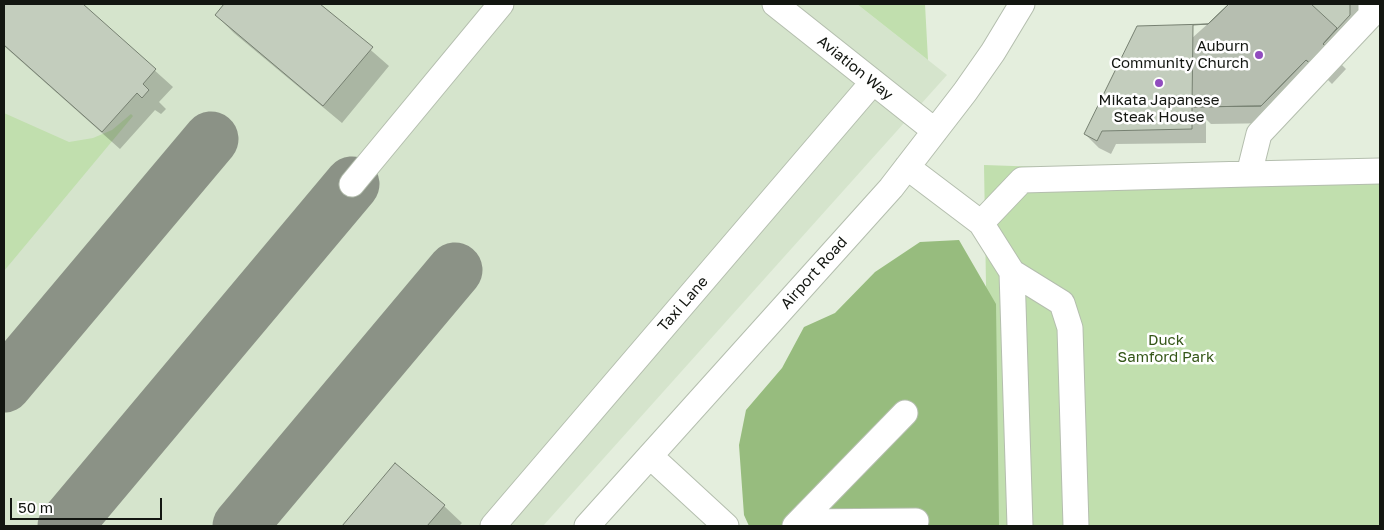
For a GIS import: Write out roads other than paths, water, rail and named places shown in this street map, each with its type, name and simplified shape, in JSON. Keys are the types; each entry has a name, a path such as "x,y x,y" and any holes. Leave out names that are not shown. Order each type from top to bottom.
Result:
{"street":[{"path":"352,184 502,4"},
{"name":"Aviation Way","path":"775,4 935,131"},
{"name":"Airport Road","path":"587,526 891,188 993,52 1022,4"},
{"path":"1248,174 1259,134 1371,15 1371,4"},
{"name":"Taxi Lane","path":"493,526 872,82"},
{"path":"907,167 981,223 1012,272 1062,303 1070,328 1076,526"},
{"path":"981,223 1022,180 1380,170"},
{"path":"1012,272 1020,526"},
{"path":"797,524 905,413"},
{"path":"650,456 726,526"},
{"path":"797,524 916,520"}],"place":[{"name":"Auburn Community Church","path":"1259,55"},
{"name":"Mikata Japanese Steak House","path":"1159,83"}],"park label":[{"name":"Duck Samford Park","path":"1166,348"}]}
